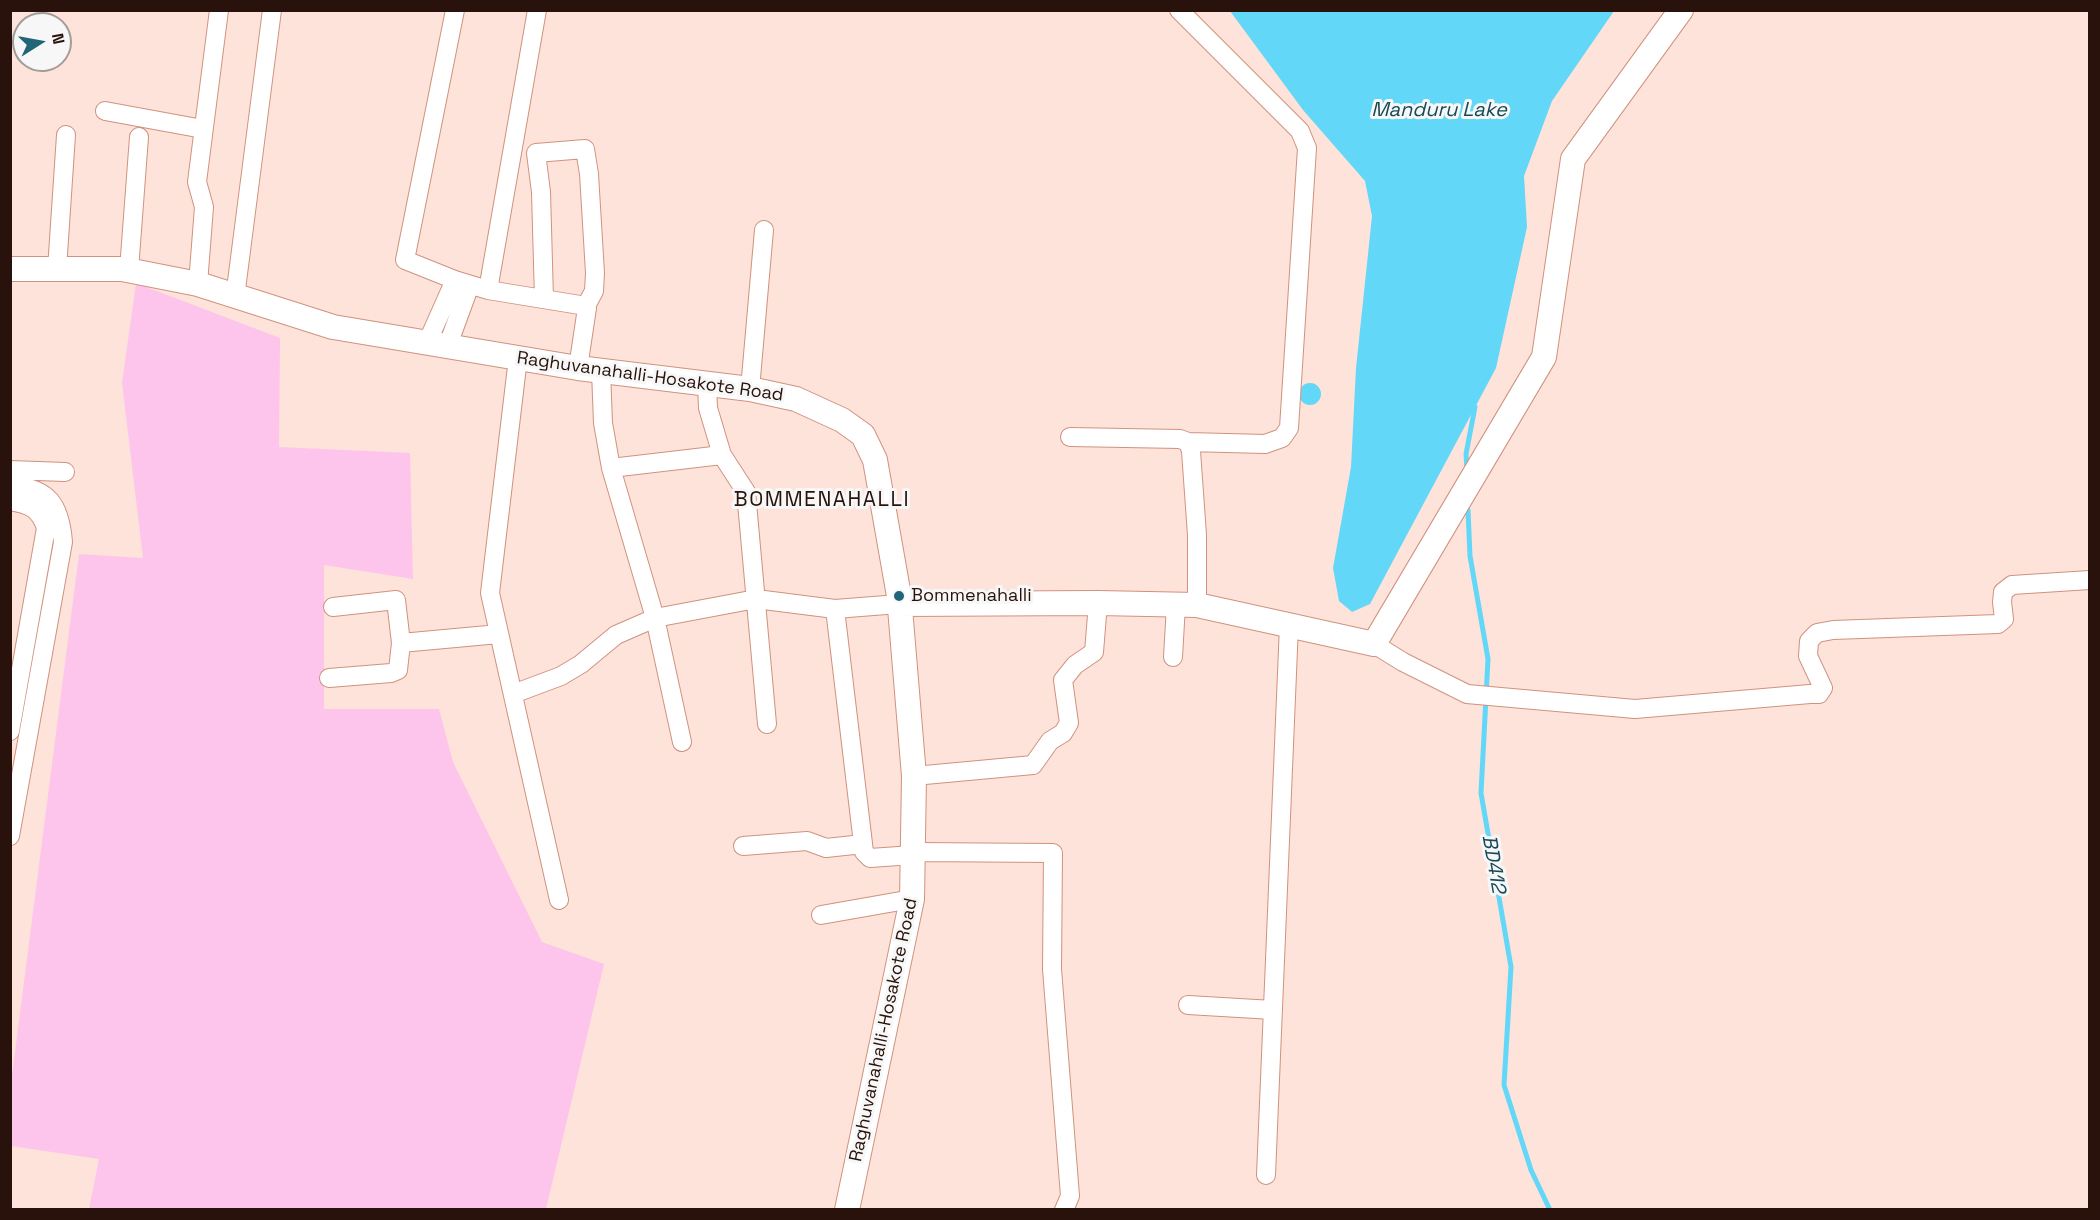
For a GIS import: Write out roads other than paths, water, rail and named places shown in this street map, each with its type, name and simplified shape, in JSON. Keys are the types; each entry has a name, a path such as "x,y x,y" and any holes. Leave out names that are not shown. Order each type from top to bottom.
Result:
{"main road":[{"path":"899,604 1097,607 1187,605 1374,644 1544,357 1573,159 1681,10"},
{"name":"Raghuvanahalli-Hosakote Road","path":"10,269 129,270 198,284 333,327 590,369 750,389 796,399 842,420 863,435 875,460 899,604 914,776 913,853 912,899 847,1209"}],"street":[{"path":"198,284 204,207 197,182 219,10"},
{"path":"235,297 272,10"},
{"path":"455,10 405,260 462,283 488,290 586,306"},
{"path":"488,290 537,10"},
{"path":"1070,437 1180,439 1188,442 1265,444 1282,438 1289,428 1307,148 1300,131 1179,10"},
{"path":"105,111 203,129"},
{"path":"57,269 66,135"},
{"path":"129,270 140,137"},
{"path":"544,299 541,192 536,153 585,149 590,174 595,273 594,291 586,306 590,369 611,468 655,618 682,742"},
{"path":"750,389 764,230"},
{"path":"437,344 462,283"},
{"path":"518,358 490,594 559,900"},
{"path":"707,383 708,408 722,455 746,492 767,724"},
{"path":"1173,657 1187,605 1197,535 1191,451 1188,442"},
{"path":"611,468 722,455"},
{"path":"10,470 65,472"},
{"path":"10,485 28,487 38,491 44,506 42,516 46,528 10,731"},
{"path":"10,501 34,507 44,506 58,512 62,525 63,542 11,833"},
{"path":"1374,644 1403,662 1467,694 1635,709 1786,696 1819,693 1824,688 1808,656 1809,641 1817,633 1833,630 1998,624 2004,619 2003,592 2012,585 2090,580"},
{"path":"513,694 561,676 581,664 616,635 655,618 756,599 835,609 899,604"},
{"path":"329,678 391,673 398,670 401,643 396,600 333,607"},
{"path":"914,776 1033,765 1050,741 1063,733 1069,723 1063,680 1075,665 1094,652 1097,607"},
{"path":"835,609 864,852 870,858 913,853 1053,853 1052,969 1070,1196 1065,1209"},
{"path":"1266,1175 1289,625"},
{"path":"401,643 499,634"},
{"path":"743,846 807,841 826,848 863,844"},
{"path":"821,915 912,899"},
{"path":"1188,1005 1273,1010"}],"water":[{"name":"Manduru Lake","path":"1230,11 1614,11 1552,101 1524,176 1527,227 1496,368 1370,604 1352,612 1339,601 1333,568 1351,467 1356,368 1372,216 1365,181 1303,110"},
{"path":"1310,383 1320,390 1321,394 1314,404 1310,405 1300,398 1299,394 1306,384"}],"waterway":[{"name":"BD412","path":"1467,470 1466,454 1475,407"},
{"name":"BD412","path":"1468,510 1470,556 1488,659 1481,793 1511,967 1504,1085 1531,1170 1550,1210"}],"place":[{"name":"Bommenahalli","path":"899,596"}],"district":[{"name":"BOMMENAHALLI","path":"822,500"}]}
